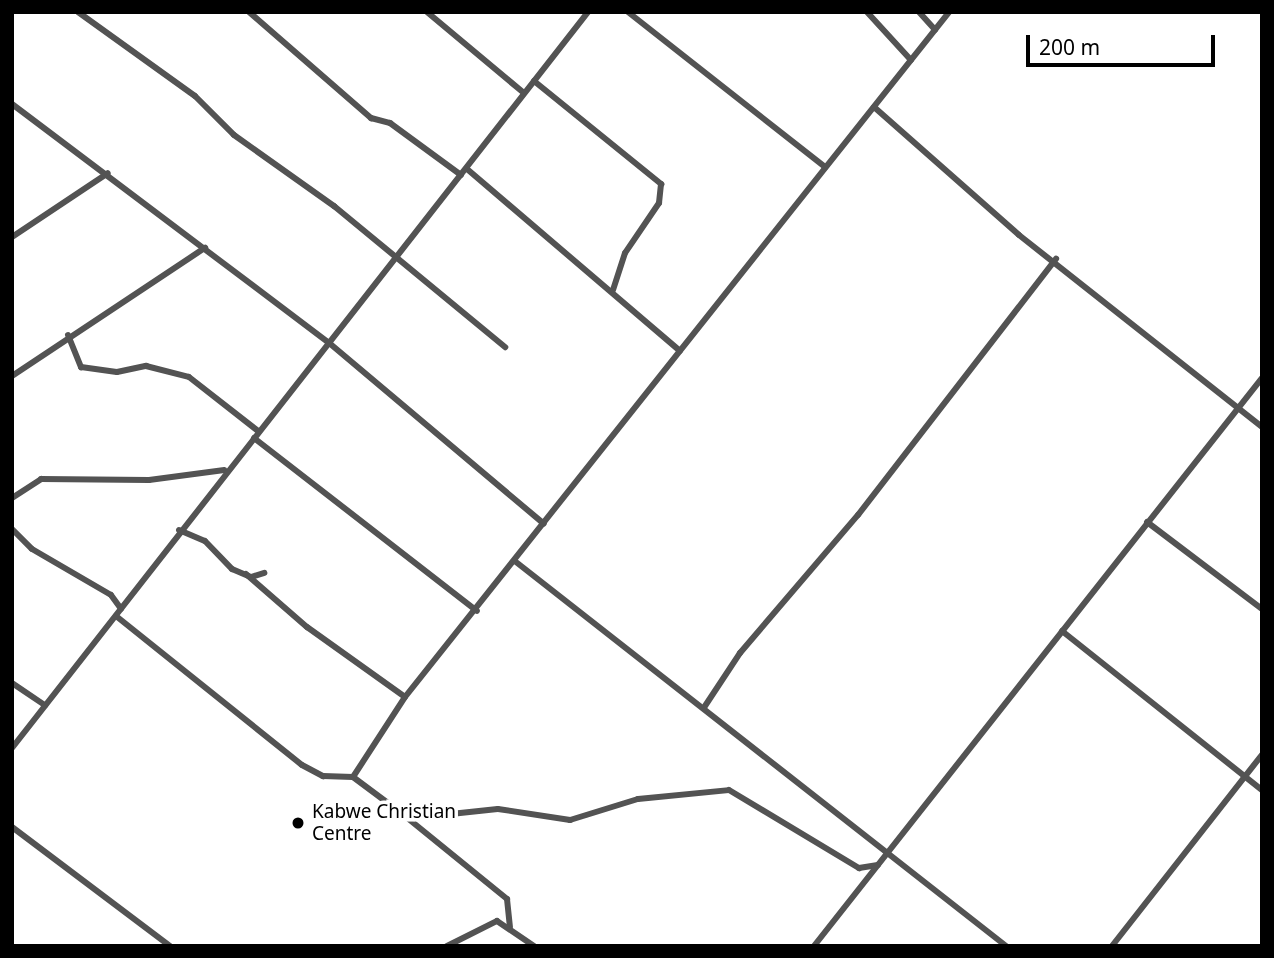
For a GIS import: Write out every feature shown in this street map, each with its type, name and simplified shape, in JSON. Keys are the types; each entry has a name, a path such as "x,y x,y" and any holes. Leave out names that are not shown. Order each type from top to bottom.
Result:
{"street":[{"path":"78,12 195,96 234,135 334,206 393,260 505,347"},
{"path":"249,12 371,118 390,123 461,175"},
{"path":"427,12 524,93"},
{"path":"12,748 116,616 224,470 256,434 467,169 588,12"},
{"path":"628,12 825,167"},
{"path":"867,12 911,60"},
{"path":"919,12 935,30"},
{"path":"353,777 405,697 516,562 949,12"},
{"path":"534,82 662,184 659,203 625,253 613,290"},
{"path":"12,104 108,173 328,342 544,524"},
{"path":"874,107 1019,234 1056,259 1262,427"},
{"path":"467,169 613,290 680,351"},
{"path":"12,237 108,173"},
{"path":"12,376 68,335 205,248"},
{"path":"705,706 740,653 858,515 1056,259"},
{"path":"68,335 81,368 117,372 146,366 189,377 477,611"},
{"path":"814,946 1262,378"},
{"path":"12,498 41,479 149,480 224,470"},
{"path":"1147,522 1262,609"},
{"path":"12,529 32,549 111,595 121,609"},
{"path":"179,530 205,541 226,565 246,574 307,628 405,697"},
{"path":"516,562 705,706 818,804 888,852 1006,946"},
{"path":"246,574 264,573"},
{"path":"116,616 302,765 323,776 353,777 400,812 507,898 510,927"},
{"path":"1062,631 1262,790"},
{"path":"12,683 45,705"},
{"path":"1112,946 1262,755"},
{"path":"400,812 432,816 498,809 570,820 638,800 729,790 859,868 878,865"},
{"path":"12,827 170,946"},
{"path":"447,946 493,921 510,927 534,946"}],"place":[{"name":"Kabwe Christian Centre","path":"298,823"}]}
